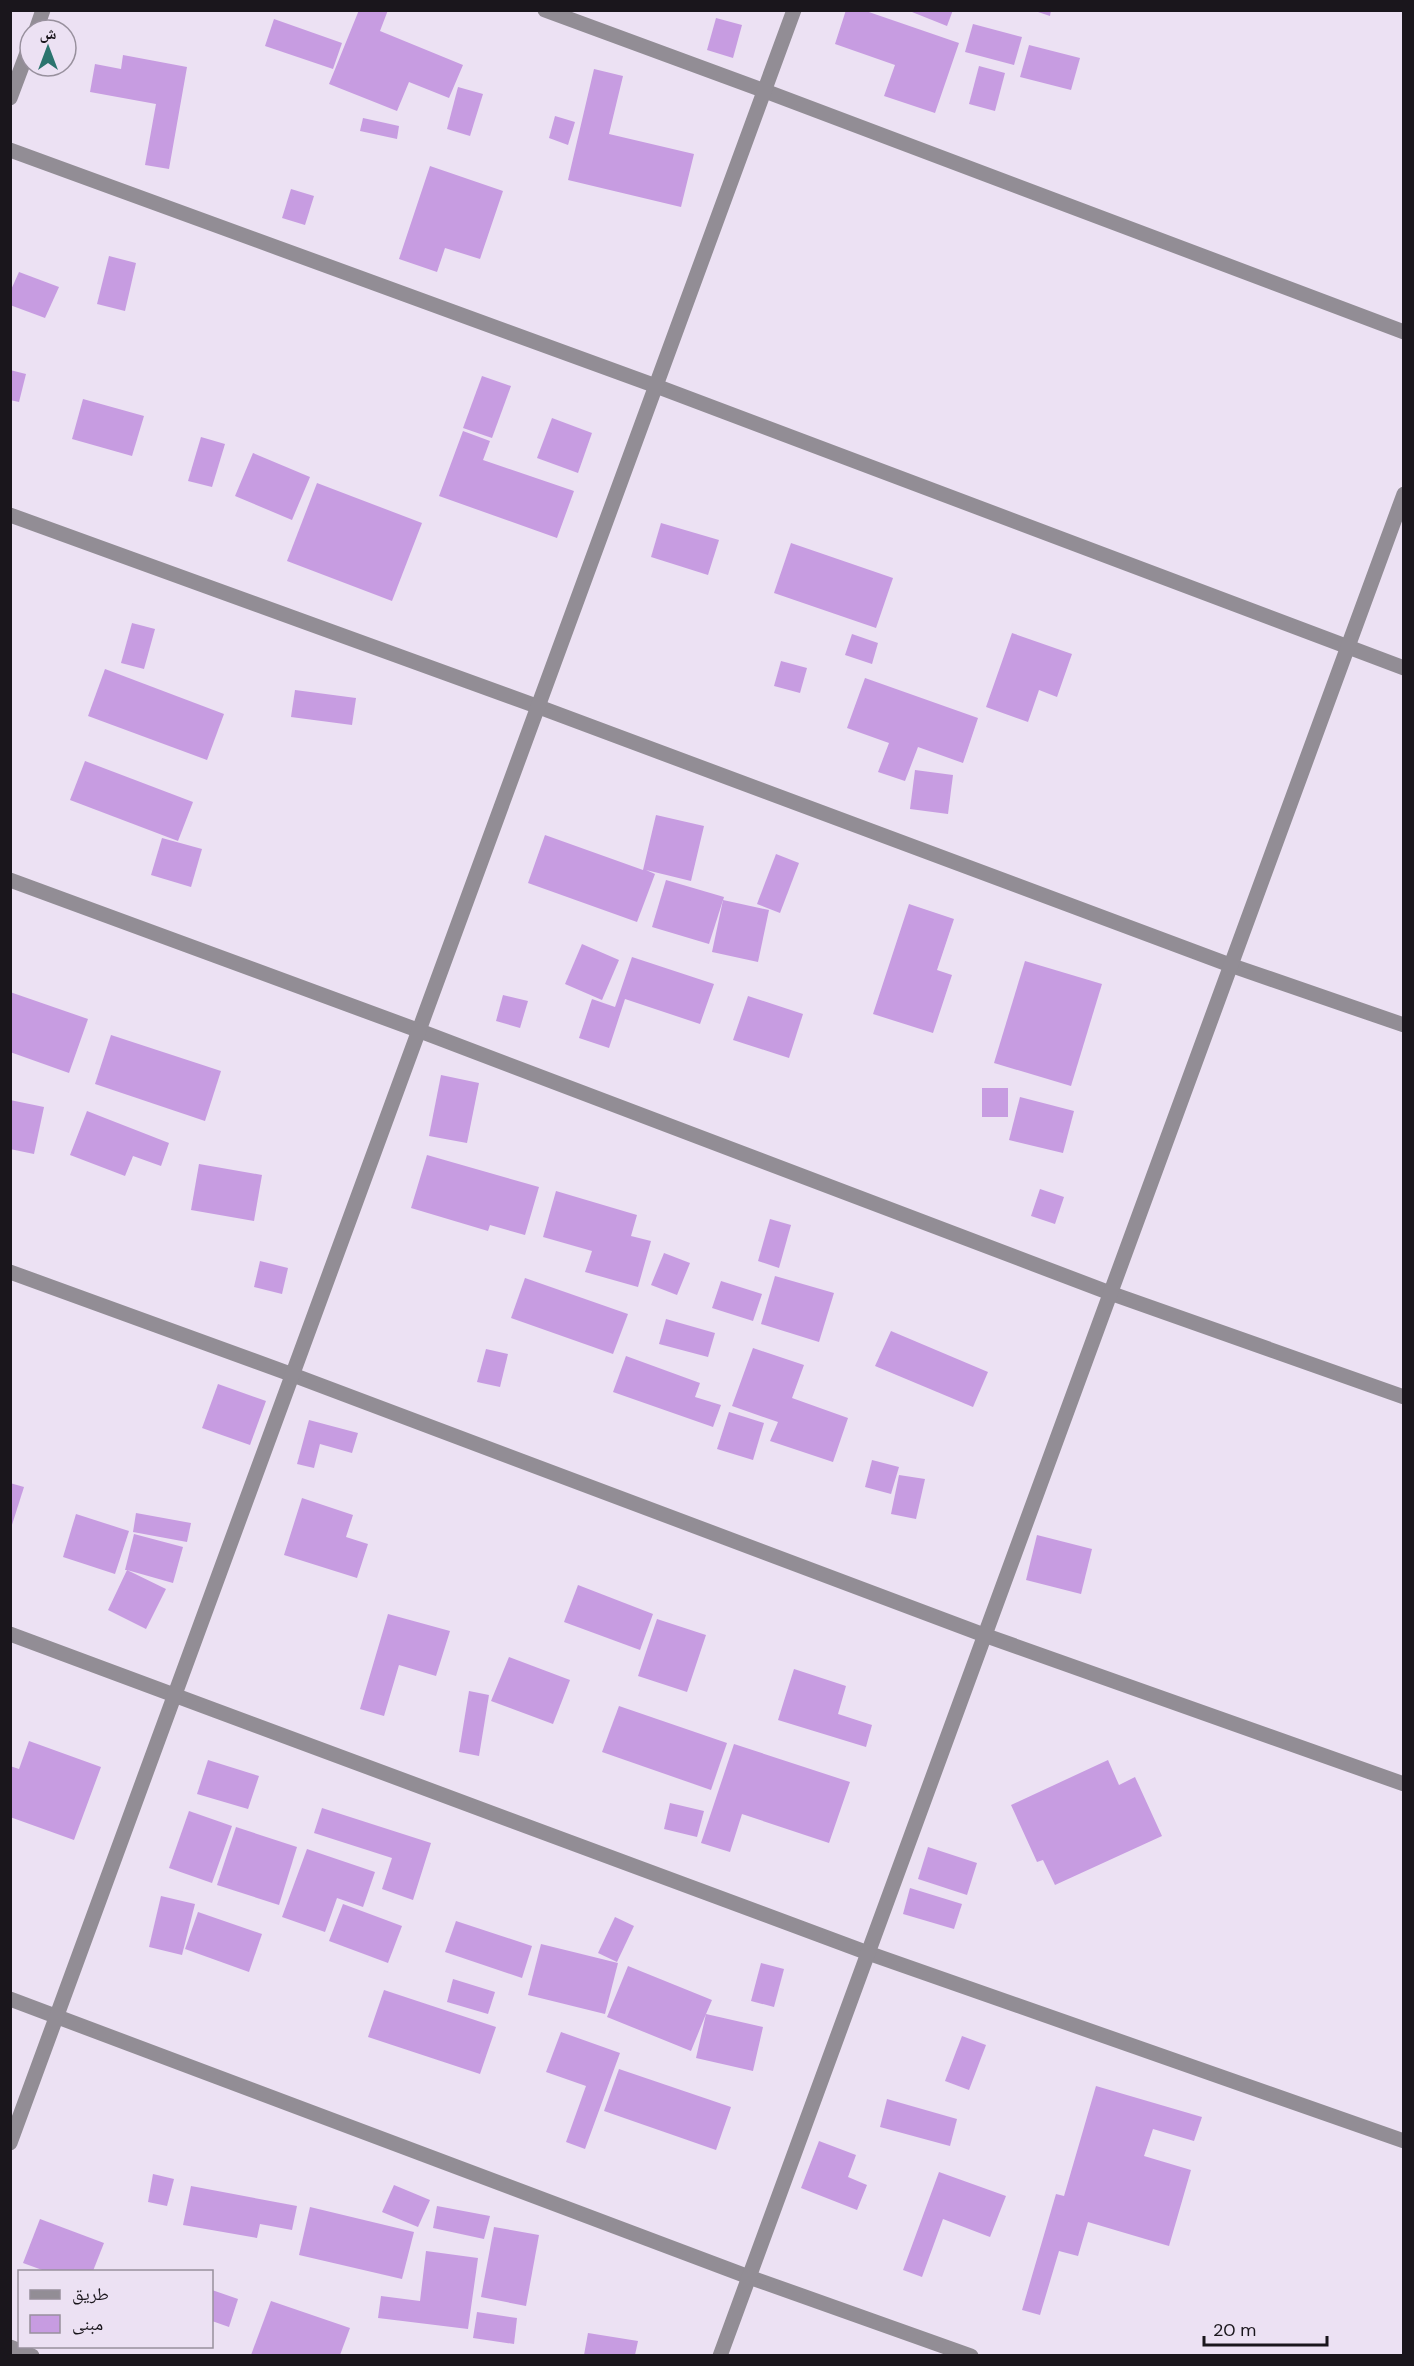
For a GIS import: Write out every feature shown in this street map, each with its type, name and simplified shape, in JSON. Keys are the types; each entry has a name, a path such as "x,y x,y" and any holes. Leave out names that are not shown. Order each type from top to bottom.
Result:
{"street":[{"path":"544,10 1404,332"},
{"path":"10,2144 794,10"},
{"path":"10,98 18,77"},
{"path":"10,150 656,386 1404,668"},
{"path":"720,2355 1404,494"},
{"path":"10,515 539,707 1230,965 1404,1025"},
{"path":"10,880 420,1031 1110,1293 1404,1397"},
{"path":"10,1272 293,1375 984,1635 1404,1784"},
{"path":"10,1635 868,1953 1404,2141"},
{"path":"10,1999 749,2277 971,2355"},
{"path":"10,2347 32,2355"}],"building":[{"path":"359,10 388,10 380,31 463,65 449,98 409,82 397,111 329,84"},
{"path":"846,10 863,10 959,43 935,113 884,96 895,65 835,44"},
{"path":"913,10 953,10 947,26 912,12"},
{"path":"1032,10 1051,10 1050,16"},
{"path":"716,18 742,25 733,58 707,50"},
{"path":"274,19 342,43 333,69 265,46"},
{"path":"973,24 1022,37 1014,65 965,52"},
{"path":"1029,45 1080,58 1071,90 1020,77"},
{"path":"123,55 187,67 169,169 145,165 156,104 90,92 95,64 121,69"},
{"path":"979,66 1005,73 995,111 969,104"},
{"path":"594,69 623,76 609,134 694,154 681,207 568,180"},
{"path":"458,87 483,94 470,136 447,129"},
{"path":"555,116 575,122 568,145 549,138"},
{"path":"363,118 399,126 397,139 360,131"},
{"path":"430,166 503,191 480,259 445,248 437,272 399,259"},
{"path":"291,189 314,196 305,225 282,218"},
{"path":"109,256 136,263 125,311 97,304"},
{"path":"19,272 59,287 45,318 10,305 10,292"},
{"path":"10,370 26,374 19,402 10,400"},
{"path":"482,376 511,386 492,438 463,428"},
{"path":"83,399 144,416 132,456 72,439"},
{"path":"552,418 592,433 578,473 537,458"},
{"path":"463,431 490,441 483,460 574,491 557,538 439,496"},
{"path":"201,437 225,444 212,487 188,481"},
{"path":"253,453 310,477 292,520 235,496"},
{"path":"317,483 422,523 392,601 287,561"},
{"path":"661,523 719,540 708,575 651,557"},
{"path":"791,543 893,578 876,628 774,593"},
{"path":"132,623 155,629 144,669 121,663"},
{"path":"1012,633 1072,654 1057,697 1039,690 1028,722 986,707"},
{"path":"852,634 878,643 872,664 845,655"},
{"path":"781,661 807,668 800,693 774,686"},
{"path":"105,669 224,714 207,760 88,716"},
{"path":"865,678 978,718 963,763 918,747 905,781 878,772 889,743 847,728"},
{"path":"295,690 356,698 352,725 291,717"},
{"path":"85,761 193,802 178,841 70,800"},
{"path":"915,770 953,775 948,814 910,809"},
{"path":"656,815 704,826 691,881 646,870 655,874 637,922 528,883 545,835 643,870"},
{"path":"162,838 202,849 191,887 151,875"},
{"path":"776,854 799,863 780,913 757,904"},
{"path":"666,880 724,897 709,944 652,927"},
{"path":"723,900 769,910 758,962 712,952"},
{"path":"909,904 954,919 937,970 952,975 933,1033 873,1014"},
{"path":"582,944 619,960 602,1000 565,984"},
{"path":"632,957 714,984 700,1024 625,999 609,1048 579,1038 592,999 615,1007"},
{"path":"1025,961 1102,984 1071,1086 994,1063"},
{"path":"10,992 88,1019 69,1073 10,1052"},
{"path":"503,995 528,1001 520,1028 496,1021"},
{"path":"748,996 803,1014 789,1058 733,1040"},
{"path":"111,1035 221,1071 205,1121 95,1084"},
{"path":"441,1075 479,1083 467,1143 429,1136"},
{"path":"982,1088 1008,1088 1008,1117 982,1117"},
{"path":"1020,1097 1074,1111 1063,1153 1009,1140"},
{"path":"10,1100 44,1107 34,1154 10,1149"},
{"path":"87,1111 169,1143 161,1166 133,1156 125,1176 70,1155"},
{"path":"427,1155 539,1187 525,1235 490,1225 488,1231 411,1208"},
{"path":"199,1164 262,1175 254,1221 191,1210"},
{"path":"1040,1189 1064,1197 1055,1224 1031,1216"},
{"path":"556,1191 637,1215 631,1236 651,1241 638,1287 585,1272 592,1251 543,1237"},
{"path":"770,1219 791,1225 779,1268 758,1261"},
{"path":"664,1253 690,1263 677,1295 651,1285"},
{"path":"260,1261 288,1268 282,1294 254,1287"},
{"path":"775,1276 834,1293 819,1342 761,1324"},
{"path":"525,1278 628,1314 613,1354 511,1318"},
{"path":"721,1281 762,1294 753,1321 712,1308"},
{"path":"666,1319 715,1333 708,1357 659,1344"},
{"path":"891,1331 988,1372 973,1407 875,1366"},
{"path":"753,1348 804,1365 792,1398 848,1418 833,1462 770,1441 778,1422 732,1406"},
{"path":"486,1349 508,1354 500,1387 477,1382"},
{"path":"626,1356 700,1383 695,1397 721,1405 713,1427 613,1392"},
{"path":"218,1384 266,1401 250,1445 202,1428"},
{"path":"729,1412 764,1423 753,1460 717,1449"},
{"path":"309,1420 358,1433 352,1453 320,1444 314,1468 297,1464"},
{"path":"872,1460 899,1467 891,1494 865,1487"},
{"path":"899,1475 925,1479 916,1519 891,1514"},
{"path":"10,1483 24,1487 11,1528 10,1528"},
{"path":"302,1498 353,1515 346,1537 368,1544 357,1578 284,1555"},
{"path":"136,1513 191,1523 187,1542 133,1532"},
{"path":"76,1514 129,1531 115,1574 63,1557"},
{"path":"134,1534 183,1547 173,1583 125,1570"},
{"path":"1037,1535 1092,1549 1081,1594 1026,1580"},
{"path":"127,1570 166,1589 146,1629 108,1610"},
{"path":"578,1585 653,1614 640,1650 564,1622"},
{"path":"388,1614 450,1631 436,1676 399,1665 384,1716 360,1709"},
{"path":"657,1619 706,1635 687,1692 638,1676"},
{"path":"509,1657 570,1680 553,1724 491,1701"},
{"path":"794,1669 846,1686 838,1714 872,1725 866,1747 778,1720"},
{"path":"469,1691 489,1695 479,1756 459,1752"},
{"path":"619,1706 727,1743 711,1790 602,1752"},
{"path":"29,1741 101,1767 74,1840 10,1817 10,1766 19,1769"},
{"path":"734,1744 850,1782 829,1843 742,1814 730,1852 701,1843"},
{"path":"208,1760 259,1776 248,1809 197,1794"},
{"path":"1108,1760 1119,1785 1135,1777 1162,1836 1055,1885 1043,1860 1037,1862 1011,1805"},
{"path":"670,1803 704,1811 697,1837 664,1829"},
{"path":"322,1808 431,1843 413,1900 382,1889 392,1858 314,1833"},
{"path":"189,1811 232,1826 212,1883 169,1868"},
{"path":"236,1827 297,1847 279,1905 217,1885"},
{"path":"928,1847 977,1863 967,1895 918,1879"},
{"path":"307,1849 375,1872 363,1907 337,1898 325,1932 282,1917"},
{"path":"910,1888 962,1904 954,1929 903,1914"},
{"path":"161,1896 195,1904 182,1955 149,1947"},
{"path":"343,1904 402,1926 388,1963 329,1941"},
{"path":"198,1912 262,1934 249,1972 185,1949"},
{"path":"615,1917 634,1926 617,1962 598,1953"},
{"path":"456,1921 532,1946 522,1978 445,1952"},
{"path":"541,1944 618,1963 605,2014 528,1995"},
{"path":"761,1963 784,1969 774,2007 751,2001"},
{"path":"628,1966 712,2000 691,2051 607,2017"},
{"path":"453,1979 495,1992 488,2014 447,2002"},
{"path":"384,1990 496,2027 480,2074 368,2037"},
{"path":"706,2014 763,2027 753,2071 696,2058"},
{"path":"561,2032 620,2053 585,2149 566,2142 586,2086 546,2072"},
{"path":"962,2036 986,2045 969,2090 945,2081"},
{"path":"619,2069 731,2107 716,2150 604,2111"},
{"path":"1096,2086 1202,2117 1194,2141 1153,2129 1144,2156 1191,2170 1169,2246 1088,2222 1078,2256 1059,2251 1040,2315 1022,2310 1056,2194 1064,2196"},
{"path":"887,2099 957,2119 950,2146 880,2127"},
{"path":"819,2141 856,2155 848,2177 867,2185 857,2210 801,2188"},
{"path":"939,2172 1006,2196 990,2237 943,2219 922,2277 903,2270"},
{"path":"153,2174 174,2179 167,2206 148,2202"},
{"path":"394,2185 430,2200 418,2227 382,2212"},
{"path":"191,2186 297,2206 292,2230 260,2224 257,2238 183,2225"},
{"path":"437,2206 490,2216 484,2239 433,2228"},
{"path":"310,2207 414,2232 402,2279 299,2255"},
{"path":"40,2219 104,2243 93,2270 42,2270 23,2263"},
{"path":"494,2227 539,2235 526,2306 481,2297"},
{"path":"426,2251 478,2258 468,2329 378,2318 381,2296 420,2301"},
{"path":"213,2290 238,2299 229,2327 213,2321"},
{"path":"271,2301 350,2328 340,2355 251,2355"},
{"path":"477,2312 517,2318 514,2344 473,2338"},
{"path":"588,2333 638,2341 635,2355 584,2355"}]}
